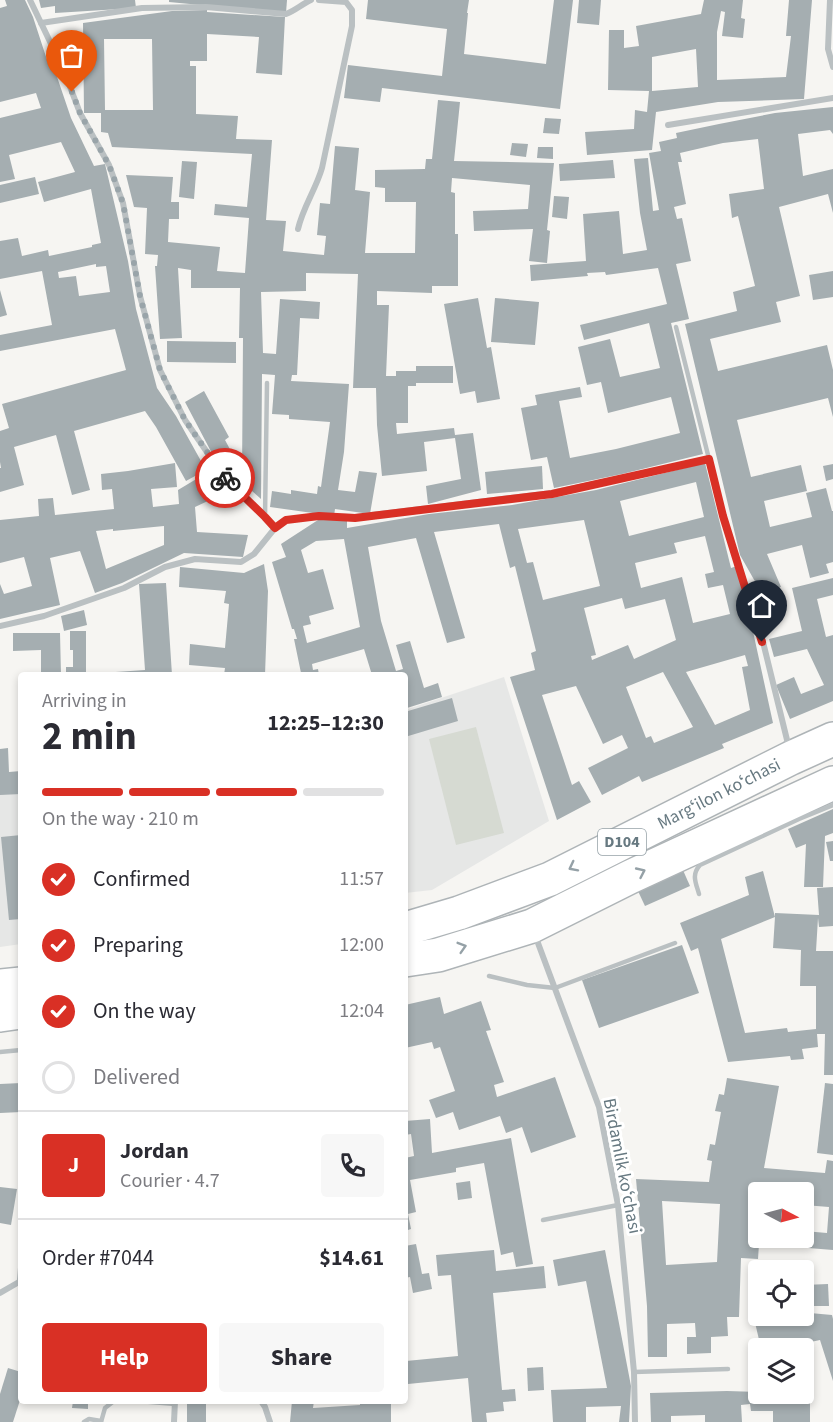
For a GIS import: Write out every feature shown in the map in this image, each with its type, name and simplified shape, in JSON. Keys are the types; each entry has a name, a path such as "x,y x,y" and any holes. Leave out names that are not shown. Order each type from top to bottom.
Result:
{"main road":[{"name":"Margʻilon koʻchasi","path":"408,927 459,913 550,879 833,739"},
{"name":"Margʻilon koʻchasi","path":"408,960 438,955 532,926 630,877 796,810 833,783"},
{"path":"0,986 18,984"},
{"path":"0,1015 18,1012"}],"street":[{"path":"30,0 64,71 80,113 109,165 123,203 140,296 160,370 185,420 226,480 275,528"},
{"path":"41,23 142,8 206,7 286,14 311,0"},
{"path":"298,228 322,168 352,26 352,10 346,2 319,0"},
{"path":"830,0 828,50 833,67"},
{"path":"668,125 833,98"},
{"path":"0,626 44,616 124,588 165,567 195,559 241,562 254,554 275,528 286,520 319,516 355,518 552,494 709,459 723,516 762,642 791,758"},
{"name":"Birdamlik koʻchasi","path":"532,926 599,1107 618,1205 634,1372 635,1422"},
{"path":"0,1293 18,1283"},
{"path":"174,1422 175,1404"},
{"path":"263,1404 270,1422"}],"lane":[{"path":"676,327 709,459"},
{"path":"265,517 267,383"},
{"path":"699,894 694,878 700,865 796,810 833,805"},
{"path":"489,976 527,986 555,988 675,943"},
{"path":"0,1052 18,1050"},
{"path":"543,1220 618,1205"},
{"path":"634,1372 728,1369"},
{"path":"84,1422 89,1419 101,1421 105,1408 110,1404"}],"shaded area":[{"path":"504,677 549,821 432,890 408,893 408,709"},
{"path":"476,727 504,833 456,845 429,739"},
{"path":"18,791 18,944 0,947 0,792"}],"building":[{"path":"5,0 25,0 49,66 53,65 71,118 94,166 105,164 128,261 136,309 157,388 176,416 206,470 186,481 145,411 74,431 90,490 72,495 56,435 14,447 24,485 0,492 0,431 9,428 2,404 126,370 115,329 0,351 0,335 52,325 42,271 0,279 0,241 18,238 22,256 48,250 49,256 101,243 91,189 44,202 38,182 75,172 61,142 9,155 15,179 0,182 0,118 41,108 36,93 0,102 0,8 7,6","holes":["96,264 96,267 106,266 110,292 79,296 76,276 59,278 58,272"]},
{"path":"39,0 135,0 136,8 55,13 55,6 41,8"},
{"path":"169,0 287,0 286,13 169,2"},
{"path":"368,0 469,0 464,54 546,64 554,0 573,0 560,109 382,88 380,102 344,98 348,65 442,76 447,29 366,19"},
{"path":"579,0 601,0 599,25 577,23"},
{"path":"704,0 743,0 741,18 745,19 743,38 722,36 725,12 721,11 717,32 717,80 786,77 791,36 786,36 789,0 812,0 804,99 718,102 656,112 652,150 587,155 585,132 634,129 635,110 647,112 649,91 608,90 609,30 624,30 624,48 639,46 636,26 701,14","holes":["696,49 698,87 652,91 652,57"]},
{"path":"207,10 207,12 285,17 282,75 256,73 259,37 207,34 207,61 190,61 190,66 196,66 196,114 238,116 236,139 272,140 266,220 286,221 283,251 324,255 326,236 317,235 320,203 330,204 335,146 359,148 355,190 370,192 365,253 415,253 416,202 385,202 385,188 375,187 375,170 425,169 426,159 432,159 438,100 460,102 454,161 554,163 547,230 550,231 547,263 529,261 533,229 474,231 473,211 528,209 530,185 452,178 451,192 455,193 455,234 458,234 458,286 432,286 432,293 377,291 377,305 389,305 386,376 396,376 396,371 416,371 416,366 453,366 453,383 416,383 416,386 408,386 408,423 396,423 397,434 454,428 455,435 473,433 481,490 428,504 426,486 461,479 455,438 424,442 427,471 382,476 376,388 353,388 358,274 306,273 306,291 261,292 263,353 276,354 280,299 320,302 319,319 300,318 297,375 292,375 291,381 349,384 344,452 338,490 355,492 359,471 377,473 370,514 335,509 334,516 270,507 272,491 291,494 291,490 317,494 318,486 321,487 330,422 289,419 289,415 272,414 275,375 262,374 261,499 236,477 242,477 243,338 239,338 240,288 191,288 191,270 178,268 182,338 160,339 155,266 157,266 158,255 145,254 147,208 134,207 126,175 173,177 171,202 179,202 179,219 169,219 168,242 220,247 217,271 245,273 249,218 214,215 215,204 247,207 252,154 112,147 108,133 101,132 101,113 84,113 83,23 172,11","holes":["104,39 152,39 153,110 105,110"]},
{"path":"833,107 833,134 830,130 798,134 803,176 833,169 833,213 828,194 779,207 800,296 776,302 781,322 710,339 718,371 827,345 833,370 833,417 828,398 737,420 751,477 801,465 807,491 764,501 770,527 812,517 806,493 826,488 833,511 833,562 826,564 829,573 810,578 802,545 767,554 781,587 761,592 740,555 685,324 737,311 733,292 755,286 738,216 732,218 729,194 764,189 758,139 723,143 680,153 682,162 678,162 686,204 674,207 677,219 682,218 691,261 676,264 689,319 671,323 703,454 554,488 547,457 531,460 521,408 537,405 535,395 580,387 582,397 559,401 570,458 680,433 671,397 608,413 601,382 587,385 578,347 610,339 620,377 660,368 649,323 584,340 580,325 667,304 658,268 606,275 605,272 587,273 588,276 531,281 530,265 586,261 583,214 619,211 623,254 647,250 634,159 648,158 653,211 659,210 649,153 661,151 659,142 677,138 676,133 775,113"},
{"path":"545,118 561,119 559,134 543,133"},
{"path":"512,143 528,144 526,157 510,155"},
{"path":"538,147 553,147 553,159 537,158"},
{"path":"613,160 615,178 560,181 559,164"},
{"path":"182,161 197,162 194,199 179,197"},
{"path":"35,177 39,194 0,203 0,185"},
{"path":"554,196 569,197 567,219 552,217"},
{"path":"833,271 833,297 813,300 809,275"},
{"path":"0,290 7,315 0,317"},
{"path":"478,298 487,348 491,347 500,399 477,403 475,391 460,394 444,304"},
{"path":"495,298 539,302 535,345 491,342"},
{"path":"167,341 236,342 236,363 167,362"},
{"path":"204,391 229,437 225,440 232,453 216,461 185,402"},
{"path":"175,463 177,487 151,489 153,507 179,504 178,490 208,472 227,492 195,507 197,532 248,535 243,557 184,553 122,583 95,593 80,551 50,558 60,605 0,619 0,584 4,594 32,586 24,557 0,563 0,520 39,516 38,499 53,498 55,515 114,509 112,489 102,490 101,474","holes":["164,526 164,545 106,569 96,531"]},
{"path":"705,463 731,568 737,566 755,627 752,627 773,723 722,744 724,748 642,782 639,776 602,795 588,768 628,748 622,735 603,744 576,686 542,695 572,785 579,781 591,802 557,820 510,677 535,670 531,653 536,651 515,566 510,568 499,524 434,532 465,638 447,643 416,538 368,547 381,621 396,671 403,669 396,645 410,641 424,688 438,683 442,697 408,708 408,672 371,672 364,649 312,664 313,670 318,669 318,672 301,672 294,639 297,639 272,562 286,557 281,544 318,520 347,520 347,528 429,514 512,505 596,490","holes":["696,482 704,517 629,536 620,501","584,520 600,586 543,600 533,562 527,563 518,529","705,536 714,572 705,574 708,588 723,585 730,614 693,623 682,577 641,588 635,563 677,553 674,543","344,539 360,627 307,643 303,626 311,624 309,616 334,609 323,569 308,573 301,550 316,541","622,598 625,609 665,599 676,640 634,659 628,645 592,660 591,656 596,655 584,608","745,655 748,666 742,667 750,710 715,725 686,672","663,672 693,727 654,743 651,736 646,738 626,687"]},
{"path":"833,464 833,479 826,481 823,466"},
{"path":"542,466 543,489 487,494 485,472"},
{"path":"264,564 268,591 265,672 224,672 225,668 189,665 190,644 225,648 229,604 224,603 226,591 179,587 180,567 244,573"},
{"path":"833,578 833,595 817,599 826,637 833,635 833,701 790,719 776,685 794,677 801,694 824,685 807,649 774,657 769,639 802,631 792,588"},
{"path":"166,583 172,672 116,672 145,670 139,584"},
{"path":"84,610 87,625 64,631 61,616"},
{"path":"70,631 86,631 86,672 66,672 66,667 73,667 73,650 70,650"},
{"path":"13,633 60,633 61,672 41,672 41,650 13,651"},
{"path":"452,698 458,721 408,736 408,711"},
{"path":"8,748 9,772 18,771 18,794 0,795 0,749"},
{"path":"833,809 833,833 825,836 823,887 804,887 806,844 796,848 788,829"},
{"path":"18,835 18,919 9,920 1,837"},
{"path":"833,841 833,861 830,861 826,842"},
{"path":"682,868 690,886 645,906 637,889"},
{"path":"763,871 775,917 775,913 819,915 817,888 833,887 833,926 819,927 818,918 816,951 833,951 833,1075 824,1075 825,1034 817,1034 818,1047 802,1049 804,1059 791,1060 790,1056 728,1062 698,948 691,951 680,923 749,895 745,877","holes":["775,917 773,948 801,950 800,986 816,986 816,1029 788,1032 787,1028 745,1033 721,939"]},
{"path":"682,945 699,993 599,1028 582,980"},
{"path":"440,997 444,1014 481,1001 491,1030 486,1031 504,1082 494,1085 497,1097 555,1077 576,1137 531,1153 522,1127 506,1133 500,1116 459,1130 453,1112 436,1118 429,1100 455,1091 440,1047 434,1049 432,1042 408,1047 408,1004"},
{"path":"727,1078 779,1086 764,1168 825,1173 827,1160 833,1161 833,1250 808,1248 814,1248 814,1232 827,1233 829,1207 814,1206 814,1182 748,1182 748,1248 759,1248 758,1259 741,1258 739,1317 727,1317 728,1336 711,1337 711,1353 687,1354 687,1337 696,1337 695,1323 667,1324 667,1357 648,1357 647,1306 636,1179 709,1182 712,1161 707,1160 710,1144 715,1145 721,1112 715,1111 719,1094 724,1095","holes":["662,1201 720,1204 717,1262 666,1265"]},
{"path":"18,1083 18,1112 0,1113 0,1084"},
{"path":"825,1083 833,1084 833,1155 817,1153"},
{"path":"430,1119 432,1153 511,1138 533,1264 516,1267 513,1252 501,1255 484,1163 456,1168 456,1172 410,1180 416,1212 408,1214 408,1157 414,1156 411,1134 408,1134 408,1121"},
{"path":"470,1181 472,1198 458,1200 456,1183"},
{"path":"0,1187 17,1189 11,1225 0,1223"},
{"path":"408,1214 411,1229 408,1230"},
{"path":"416,1244 422,1274 429,1273 432,1289 413,1293 410,1277 408,1277 408,1245"},
{"path":"494,1250 496,1271 544,1266 546,1288 493,1293 502,1390 515,1389 516,1401 503,1402 504,1411 486,1413 487,1422 472,1422 468,1378 408,1384 408,1361 458,1356 451,1275 438,1276 436,1255"},
{"path":"605,1250 631,1386 629,1422 619,1422 621,1406 586,1407 586,1422 553,1422 551,1390 607,1388 586,1281 558,1286 553,1260"},
{"path":"828,1284 829,1306 814,1306 814,1285"},
{"path":"814,1313 832,1315 833,1381 820,1340 814,1341 814,1338 759,1338 756,1326 814,1326"},
{"path":"543,1367 544,1390 528,1391 527,1368"},
{"path":"8,1368 18,1371 19,1404 13,1422 0,1422 0,1394"},
{"path":"748,1392 748,1404 750,1404 741,1405 742,1422 705,1422 705,1415 671,1416 671,1422 651,1422 650,1393"},
{"path":"73,1404 88,1404 88,1409 72,1408"},
{"path":"187,1404 206,1404 206,1422 187,1422"},
{"path":"292,1404 314,1404 313,1408 391,1404 391,1422 290,1422"},
{"path":"750,1404 810,1404 810,1422 773,1422 773,1411 751,1411"}],"way so far":[{"path":"72,92 95,143 109,165 123,203 140,296 160,370 185,420 225,478"}],"route":[{"path":"225,478 275,528 286,520 319,516 355,518 552,494 709,459 723,516 762,642"}]}
